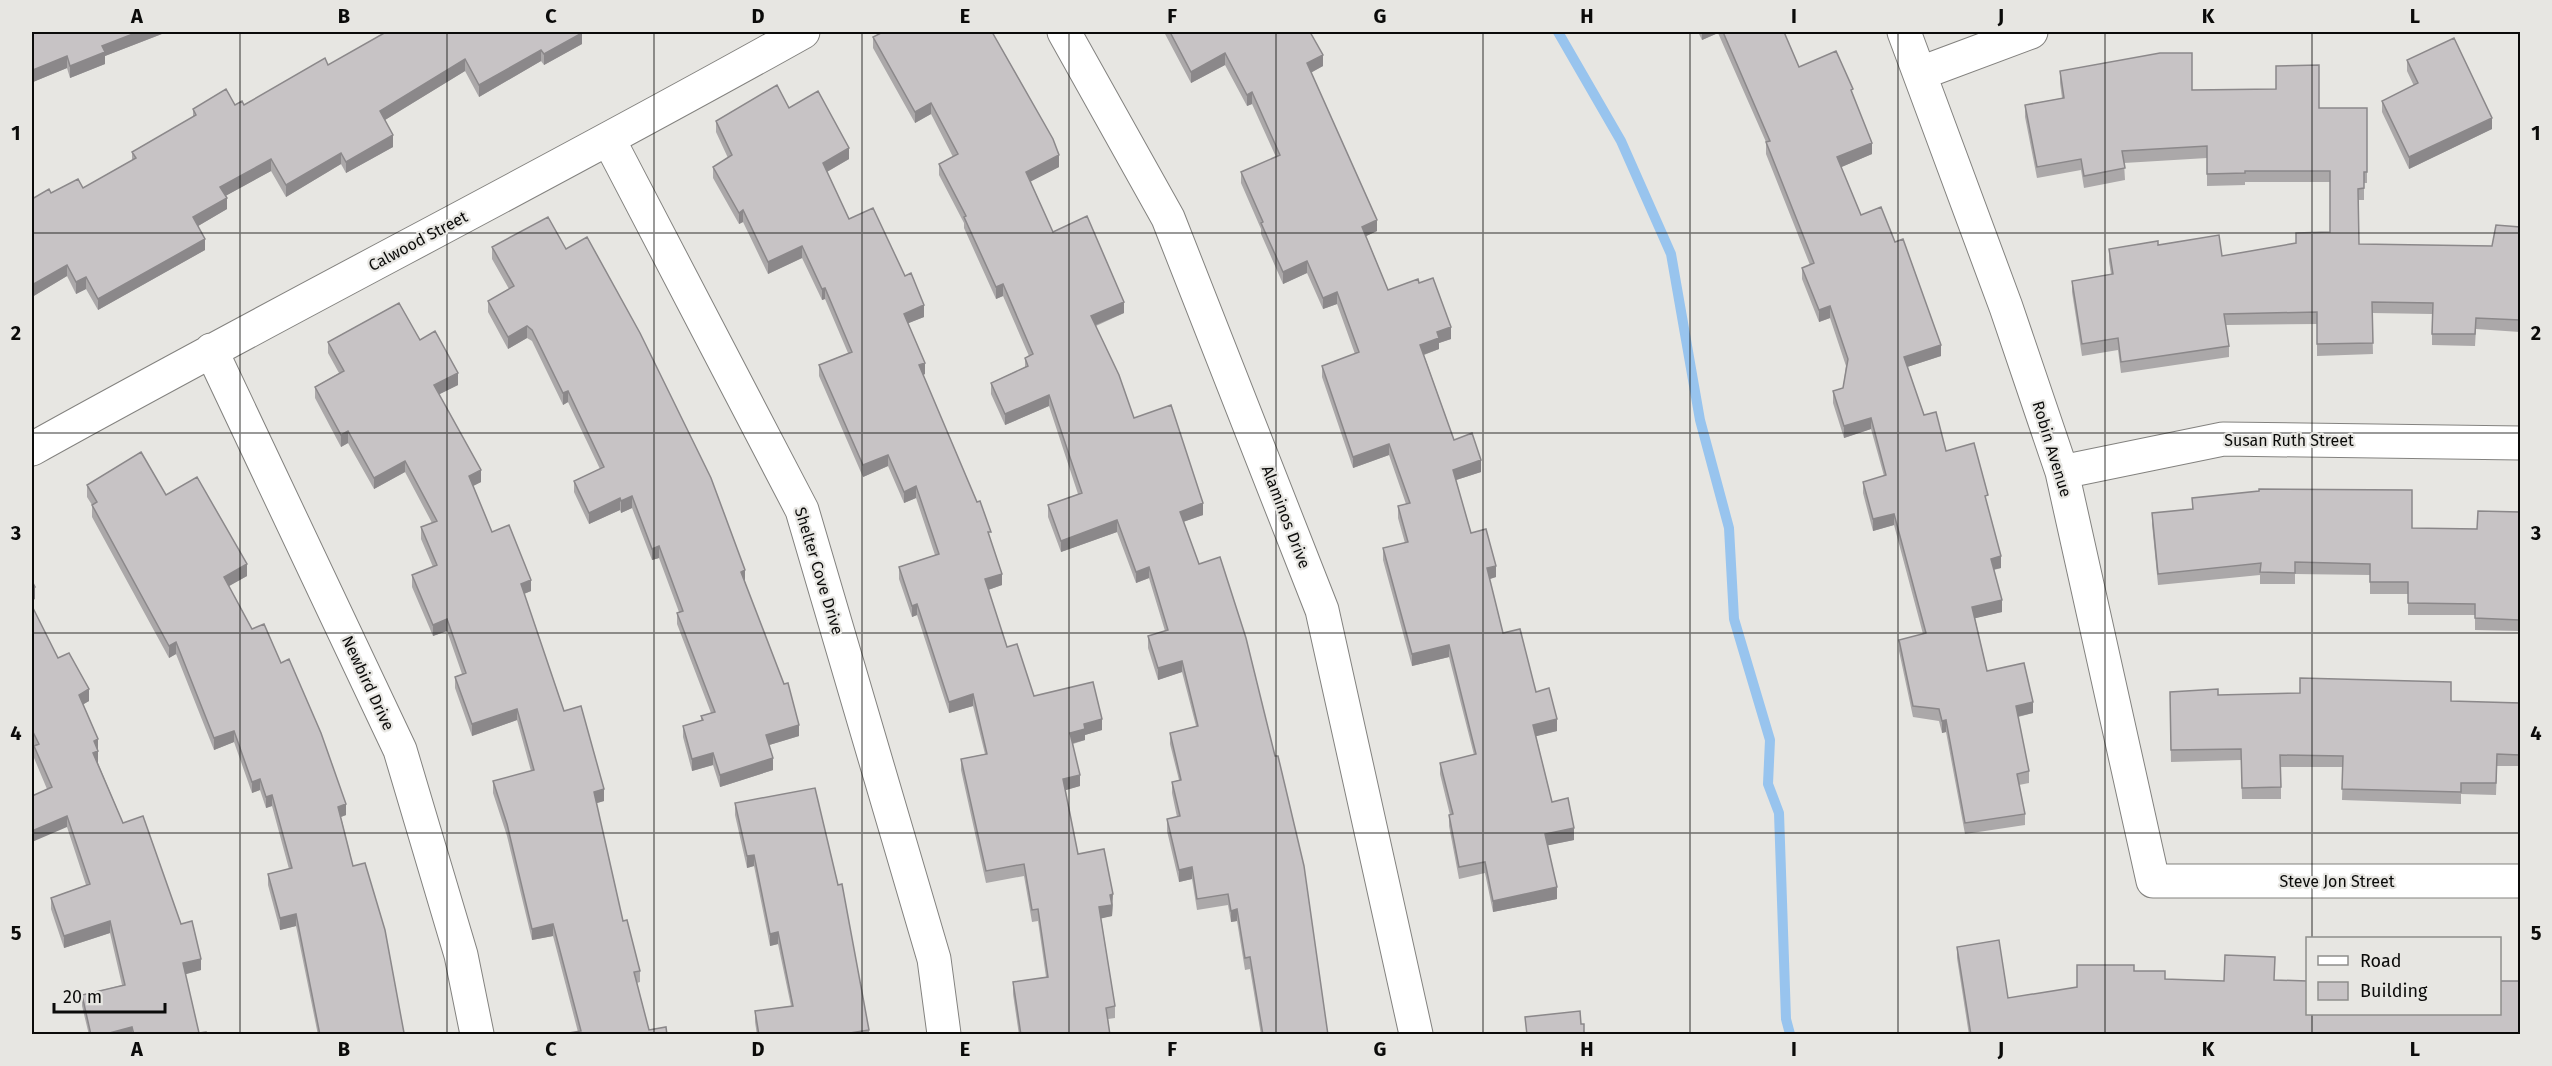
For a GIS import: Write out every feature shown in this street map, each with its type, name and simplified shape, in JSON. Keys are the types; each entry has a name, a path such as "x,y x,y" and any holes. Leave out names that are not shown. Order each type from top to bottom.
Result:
{"street":[{"name":"Calwood Street","path":"32,449 211,350 609,140 803,32"},
{"name":"Alaminos Drive","path":"1064,32 1168,218 1322,610 1416,1035"},
{"name":"Robin Avenue","path":"1904,32 2006,307 2062,472 2153,881"},
{"path":"1921,73 2031,32"},
{"name":"Shelter Cove Drive","path":"609,140 802,510 933,959 944,1035"},
{"name":"Newbird Drive","path":"211,350 400,750 461,955 477,1035"},
{"name":"Susan Ruth Street","path":"2062,472 2223,439 2520,443"},
{"name":"Steve Jon Street","path":"2153,881 2520,881"}],"building":[{"path":"32,32 138,32 102,46 105,52 70,66 67,56 33,70"},
{"path":"386,32 582,33 544,54 541,50 479,85 465,59 380,111 393,135 346,162 341,153 286,185 271,159 220,187 227,198 193,217 205,239 98,299 86,277 76,282 67,265 32,285 32,199 49,189 51,193 78,179 83,188 136,158 132,152 196,115 193,109 226,89 235,105 242,101 244,105 325,58 328,65"},
{"path":"883,32 992,32 1053,139 1059,155 1026,172 1053,232 1087,216 1124,302 1091,316 1119,375 1134,418 1171,405 1203,503 1180,512 1199,564 1220,557 1246,638 1275,756 1278,756 1304,866 1328,1035 1263,1035 1250,957 1245,958 1237,909 1231,911 1228,894 1197,899 1192,867 1179,870 1167,819 1180,816 1172,782 1181,780 1170,733 1198,726 1182,661 1158,668 1148,636 1168,630 1149,567 1136,572 1117,520 1061,541 1048,505 1082,493 1049,395 1005,414 991,383 1028,366 1025,358 1033,354 1003,284 996,287 964,217 966,216 939,164 958,154 931,103 915,112 873,37"},
{"path":"1170,32 1310,32 1323,55 1307,63 1377,220 1362,227 1388,290 1418,279 1419,283 1433,278 1451,327 1437,332 1439,338 1420,345 1454,440 1472,433 1481,460 1453,470 1471,533 1486,529 1496,566 1487,568 1503,633 1520,629 1536,692 1549,688 1557,719 1533,725 1552,802 1568,798 1574,828 1545,834 1557,887 1493,901 1485,862 1459,867 1449,815 1453,814 1440,763 1476,754 1449,645 1412,654 1383,548 1408,542 1398,506 1410,503 1389,444 1353,457 1322,366 1359,352 1337,292 1323,298 1307,261 1283,272 1261,223 1263,222 1241,172 1280,155 1252,92 1247,95 1225,53 1191,72"},
{"path":"1723,32 1784,32 1799,67 1836,51 1853,89 1851,90 1872,143 1837,157 1861,215 1881,207 1895,242 1903,239 1941,345 1904,357 1924,415 1936,412 1946,451 1974,443 1988,495 1985,496 2001,556 1991,559 2002,600 1972,607 1987,671 2024,663 2033,702 2016,706 2029,771 2017,774 2025,814 1965,823 1946,720 1942,721 1939,709 1913,706 1899,640 1926,633 1894,514 1873,519 1863,482 1886,475 1871,418 1844,426 1833,391 1843,388 1848,359 1830,306 1819,310 1802,268 1814,263 1766,142 1770,141"},
{"path":"2454,38 2492,118 2409,157 2382,101 2418,83 2407,60"},
{"path":"2160,53 2192,53 2192,90 2276,89 2276,66 2319,65 2319,108 2367,108 2367,172 2364,172 2364,188 2358,189 2359,244 2492,246 2496,225 2520,227 2520,320 2476,318 2475,334 2432,334 2433,303 2372,302 2373,343 2317,344 2317,312 2224,314 2229,346 2121,362 2118,338 2082,344 2072,281 2113,274 2109,249 2158,241 2158,245 2219,235 2222,256 2296,243 2296,233 2330,232 2330,171 2245,171 2245,173 2207,174 2207,146 2122,151 2125,168 2084,176 2081,159 2037,167 2025,105 2064,98 2060,71"},
{"path":"777,85 789,108 818,91 849,148 823,163 849,219 873,208 905,276 911,273 924,305 904,314 925,363 919,365 977,502 980,501 991,532 988,532 1002,574 985,579 1007,647 1017,644 1034,696 1093,682 1102,719 1084,724 1085,729 1070,733 1080,775 1063,779 1078,854 1104,849 1113,894 1110,895 1112,905 1099,907 1115,1006 1106,1008 1110,1035 1021,1035 1013,982 1048,977 1038,909 1032,910 1024,864 986,871 961,759 987,754 973,694 949,702 917,604 912,606 899,567 939,554 916,486 904,492 888,455 863,465 819,365 852,352 825,288 822,289 802,246 768,262 743,210 739,213 713,167 732,155 716,121"},
{"path":"548,217 566,249 587,237 640,333 711,478 745,570 741,572 784,684 788,683 799,725 766,735 773,758 720,775 713,753 692,759 683,726 703,720 701,716 715,712 677,613 683,611 659,546 652,549 632,496 621,501 620,498 589,513 574,481 604,467 568,391 563,393 532,330 527,326 508,337 488,301 514,286 492,247"},
{"path":"399,303 420,340 435,331 458,373 434,385 481,470 469,476 492,532 509,525 531,580 521,584 564,711 581,706 604,789 594,792 623,921 627,920 640,971 634,972 649,1030 666,1027 667,1035 556,1035 581,1031 553,924 532,929 507,824 493,781 534,770 517,709 472,724 455,677 466,673 447,619 433,625 412,575 437,565 421,527 437,521 405,461 374,478 348,431 341,435 315,387 344,371 328,342"},
{"path":"141,452 166,495 197,477 247,564 224,577 252,629 264,624 281,663 289,659 321,733 346,804 338,807 353,866 365,863 385,930 404,1033 408,1035 320,1035 296,914 280,918 268,874 292,868 272,795 266,797 260,779 252,782 234,731 214,738 176,642 169,646 92,505 97,502 87,485"},
{"path":"2259,489 2412,490 2412,528 2477,529 2478,511 2520,512 2519,620 2475,618 2475,604 2408,603 2408,582 2370,582 2370,564 2295,562 2295,573 2260,572 2261,563 2158,574 2152,513 2193,509 2192,498 2259,491"},
{"path":"32,606 58,658 69,653 89,689 79,695 98,739 94,741 98,751 93,753 123,823 143,816 181,924 192,921 201,959 183,963 199,1033 206,1032 206,1035 134,1035 132,1027 102,1035 91,1035 82,995 125,985 110,921 64,936 51,898 90,884 67,816 32,831 32,796 52,787 34,746 39,744 32,730"},
{"path":"2300,678 2451,682 2451,701 2520,703 2520,755 2497,754 2496,783 2461,783 2461,792 2342,789 2343,756 2280,755 2281,787 2242,788 2241,749 2171,750 2170,692 2218,689 2218,695 2300,693"},
{"path":"815,788 838,885 842,884 869,1030 837,1035 759,1035 755,1011 793,1006 778,932 770,934 754,855 747,856 735,803"},
{"path":"1999,940 2008,998 2077,987 2077,965 2134,965 2134,971 2165,971 2165,979 2224,981 2225,955 2275,957 2274,980 2306,981 2306,1015 2501,1015 2501,981 2520,981 2520,1035 1971,1035 1957,947"},
{"path":"1580,1011 1581,1024 1584,1024 1584,1035 1527,1035 1525,1017"}],"waterway":[{"path":"1558,32 1621,141 1671,254 1700,420 1729,528 1734,619 1770,740 1768,784 1779,813 1786,1019 1790,1034"}]}
